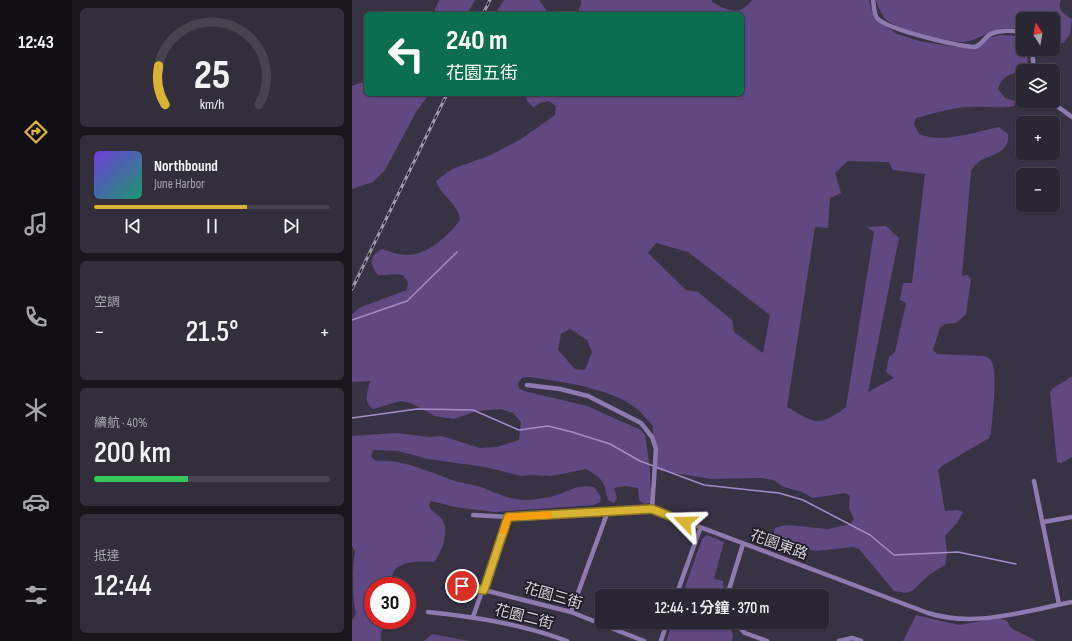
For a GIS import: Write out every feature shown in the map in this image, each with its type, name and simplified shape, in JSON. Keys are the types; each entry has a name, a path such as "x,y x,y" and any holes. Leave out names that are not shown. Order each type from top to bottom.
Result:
{"street":[{"path":"873,0 876,16 882,22 916,35 951,43 975,47 981,45 990,35 997,32 1016,31"},
{"path":"1060,108 1072,117"},
{"path":"527,385 560,389 588,396 641,422 652,437 656,459 652,509"},
{"path":"1034,482 1059,604"},
{"name":"花園東路","path":"473,515 508,517 652,509 700,529 942,618 974,620 1072,602"},
{"path":"571,612 608,512"},
{"path":"473,617 484,590 508,517"},
{"path":"1043,522 1072,517"},
{"path":"679,589 700,529"},
{"path":"729,589 743,544"},
{"name":"花園三街","path":"451,585 484,590 571,612 644,641"},
{"name":"花園二街","path":"428,612 473,617 547,633 566,641"},
{"path":"660,641 664,629"},
{"path":"741,629 745,633 767,641"},
{"path":"839,641 852,638 861,641"}],"shaded area":[{"path":"439,0 475,0 468,12 434,12"},
{"path":"504,0 539,0 548,12 496,12"},
{"path":"581,0 712,0 712,2 718,5 734,11 743,9 752,0 869,0 874,18 897,34 919,41 956,47 979,45 988,38 1000,35 1016,36 1016,56 1027,56 1028,64 1016,64 1016,73 1005,77 998,89 1005,98 1015,101 1014,106 956,108 916,118 914,124 919,134 929,137 939,138 959,136 999,127 1008,134 1008,140 1003,149 979,162 971,171 962,276 967,275 971,279 966,314 956,323 945,324 940,328 933,350 937,354 988,357 993,364 995,383 991,433 989,438 942,466 938,470 945,511 957,510 963,512 957,523 945,536 947,553 945,565 929,575 912,591 906,593 894,591 859,549 853,547 816,551 774,543 772,537 775,528 786,525 828,529 850,524 854,519 849,508 850,496 845,493 813,498 802,492 784,487 773,480 761,478 711,479 656,469 654,463 653,426 636,408 613,395 599,390 569,383 528,377 522,378 518,383 519,388 524,391 587,406 641,430 645,435 650,469 650,486 653,497 650,503 644,504 639,500 638,488 626,486 614,488 617,498 614,503 608,500 602,481 586,469 551,476 521,476 485,467 428,459 398,451 373,450 371,457 376,461 406,464 511,498 521,500 539,499 585,486 594,487 601,497 600,502 594,505 494,512 455,507 431,501 429,506 442,519 445,529 444,541 437,558 434,562 414,562 401,565 396,569 393,577 364,577 364,629 383,629 381,641 352,641 352,620 356,614 353,583 355,552 352,546 352,436 397,433 430,437 442,436 480,448 497,447 519,440 521,422 513,413 501,409 477,411 454,419 435,416 413,404 401,401 373,409 370,406 367,396 370,381 352,382 352,314 361,307 407,290 408,282 403,275 378,275 372,264 373,257 382,249 403,255 422,252 437,244 450,232 460,220 459,214 457,209 438,186 436,181 452,169 491,155 521,139 555,115 556,106 549,101 540,103 533,107 527,101 526,96 744,96 744,12 578,12","holes":["848,161 889,162 893,170 925,174 912,283 903,283 900,300 906,303 895,352 889,357 886,372 894,378 868,392 899,238 886,226 867,227 874,232 846,407 829,418 816,421 811,420 787,407 815,227 828,228 830,198 841,193 835,173","656,243 688,252 770,315 763,353 734,332 732,320 698,292 686,290 648,253","570,329 587,340 592,352 585,370 575,369 558,350 561,334"]},
{"path":"876,0 1061,0 1060,9 1072,19 1070,34 1063,43 1060,43 1060,12 1016,12 1016,29 1001,29 963,42 924,35 895,25 884,17"},
{"path":"364,82 364,96 428,96 416,112 385,170 373,182 352,189 352,86"},
{"path":"1072,377 1072,457 1061,463 1057,462 1050,392"},
{"path":"707,535 724,542 714,579 723,581 724,589 684,589 702,539"},
{"path":"916,615 959,625 999,618 1007,621 1011,628 1036,641 903,641"},
{"path":"670,629 731,629 733,635 732,641 666,641"},
{"path":"432,634 469,641 424,641"}],"waterway":[{"path":"352,320 407,301 457,252"},
{"path":"352,418 417,409 473,410 519,430 548,426 610,444 640,461 704,485 779,493 803,500 870,535 894,555 958,552 1016,564"}],"railway":[{"path":"484,12 490,0"},
{"path":"352,289 446,96"}],"slow traffic":[{"path":"504,531 508,517 549,515"}],"route":[{"path":"462,586 484,590 508,517 652,509 685,522"}]}
